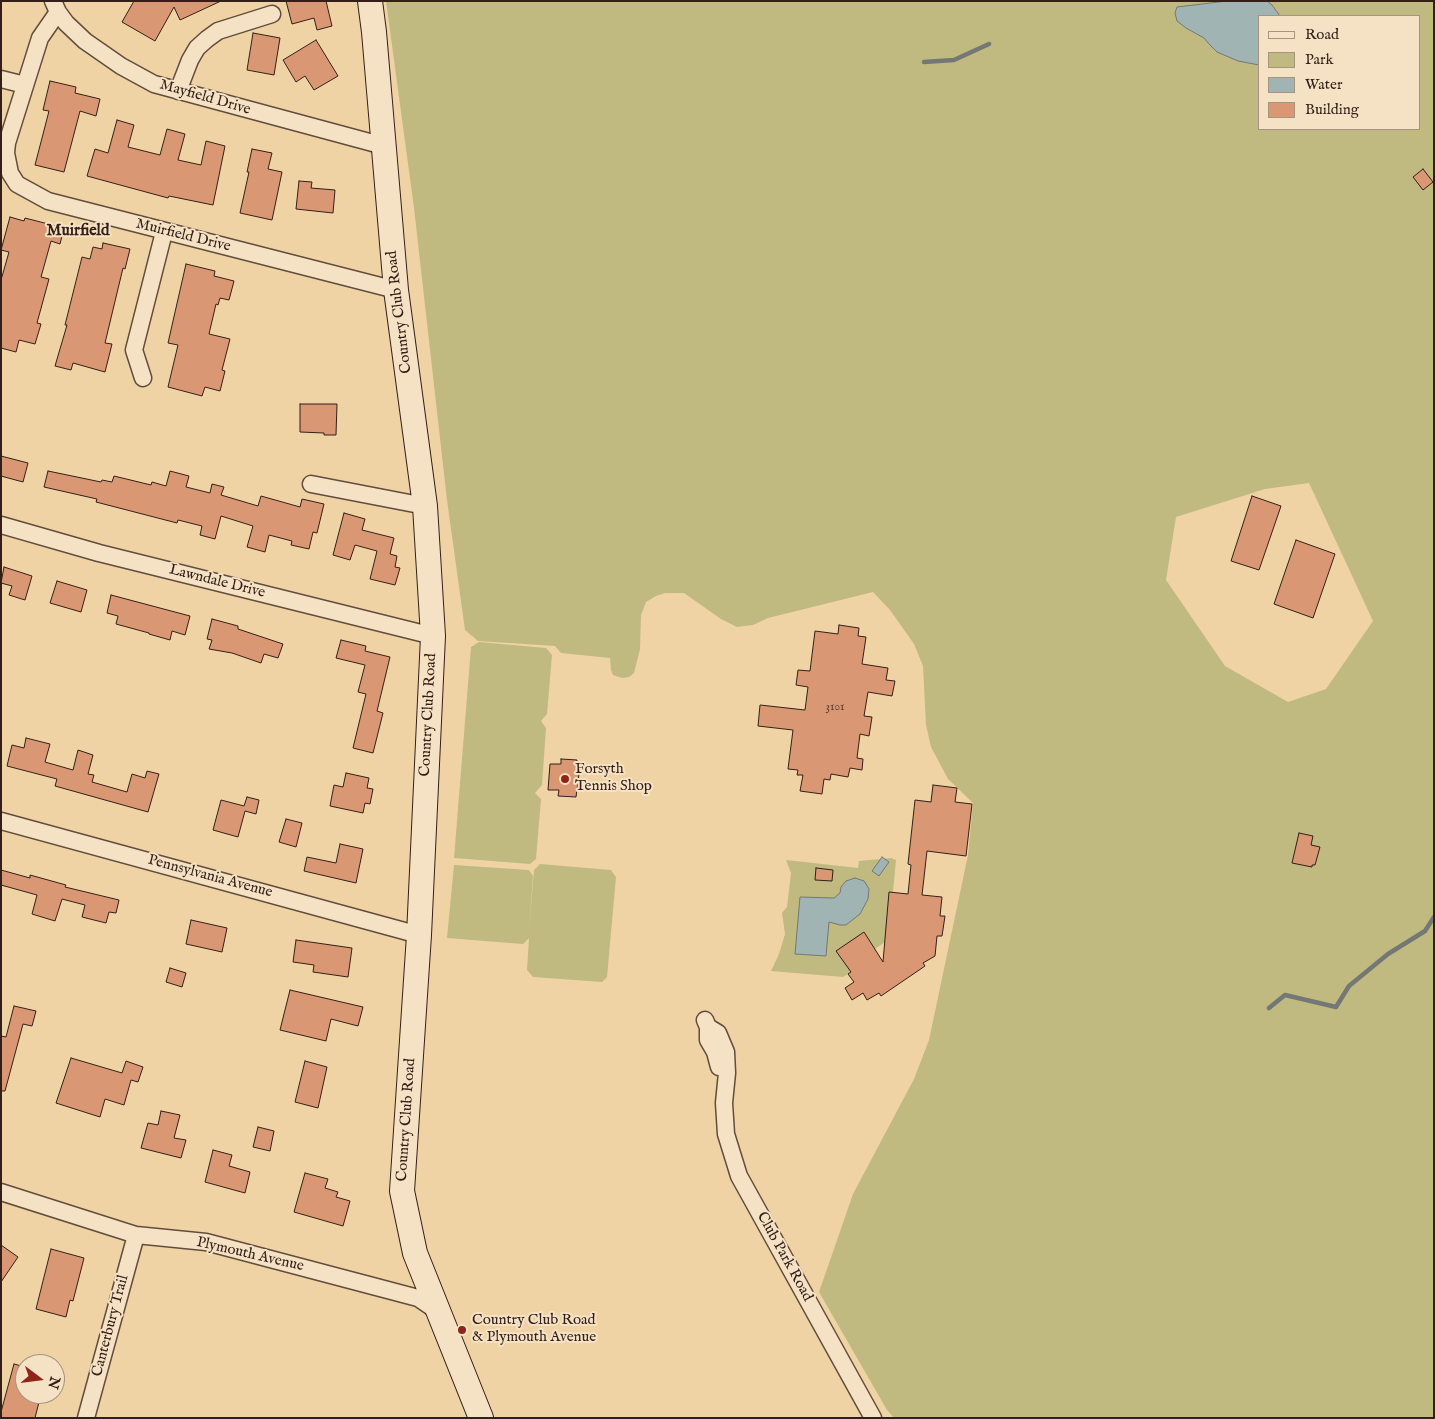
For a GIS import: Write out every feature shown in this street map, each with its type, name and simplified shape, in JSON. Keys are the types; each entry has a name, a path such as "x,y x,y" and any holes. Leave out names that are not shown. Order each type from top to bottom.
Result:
{"main road":[{"name":"Country Club Road","path":"370,1 396,290 425,506 433,636 419,935 402,1191 415,1253 481,1418"}],"street":[{"name":"Mayfield Drive","path":"55,7 66,23 85,41 121,66 154,84 384,146"},
{"name":"Muirfield Drive","path":"55,7 40,38 7,143 5,176 48,201 396,290"},
{"path":"178,91 190,60 197,48 207,39 218,31 272,14"},
{"path":"1,79 25,85"},
{"path":"142,378 134,350 164,232"},
{"path":"311,484 425,506"},
{"name":"Lawndale Drive","path":"1,525 99,553 433,636"},
{"name":"Pennsylvania Avenue","path":"1,821 419,935"},
{"name":"Club Park Road","path":"707,1024 718,1033 726,1052 724,1103 726,1134 739,1176 872,1418"},
{"name":"Plymouth Avenue","path":"6,1196 136,1235 206,1242 418,1298 437,1311"},
{"name":"Canterbury Trail","path":"86,1418 136,1235"}],"green space":[{"path":"386,1 1434,1 1434,1418 894,1418 887,1410 819,1292 853,1194 914,1079 929,1040 968,855 973,803 948,779 931,747 926,725 923,666 914,644 890,610 873,592 768,618 753,625 737,627 721,619 684,593 665,593 656,596 646,602 641,615 640,649 634,673 629,677 622,678 613,675 610,658 561,653 555,646 478,641 465,630 447,500 414,208","holes":["1309,483 1373,621 1326,689 1288,702 1225,666 1166,580 1176,517 1265,489"]},
{"path":"479,642 546,648 552,655 547,714 541,721 546,728 542,785 535,793 541,799 536,859 530,864 454,858 471,647"},
{"path":"891,858 896,860 893,892 889,892 888,940 875,949 878,955 843,977 771,971 785,934 782,913 787,907 791,873 786,860 858,868 859,861"},
{"path":"540,864 611,870 616,877 607,977 602,982 533,977 527,970 529,938 523,944 447,938 454,865 529,870 533,876 529,931 534,870"}],"water":[{"path":"1227,1 1267,1 1279,15 1258,15 1258,65 1238,61 1217,52 1204,38 1177,21 1175,13 1177,7"},
{"path":"882,857 889,862 879,876 872,871"},
{"path":"855,878 864,881 869,889 868,899 860,914 846,925 829,922 826,956 795,954 800,897 834,898 840,893 841,887 846,881"}],"building":[{"path":"134,1 221,1 180,20 174,7 155,41 122,22"},
{"path":"286,1 326,1 332,26 317,30 314,18 292,24"},
{"path":"253,33 280,38 274,75 247,70"},
{"path":"316,40 338,76 314,90 305,76 296,82 283,60"},
{"path":"50,81 76,87 75,93 100,99 96,116 80,111 64,172 35,165 49,111 43,110"},
{"path":"117,120 134,125 128,147 160,155 167,129 185,134 178,160 201,165 206,141 225,146 213,205 169,196 168,198 87,176 95,149 108,153"},
{"path":"252,149 272,153 268,169 282,172 272,220 240,213"},
{"path":"1423,169 1433,182 1423,190 1413,177"},
{"path":"299,181 312,182 311,188 335,190 333,213 296,209"},
{"path":"10,217 24,221 25,218 64,228 60,244 51,241 41,277 49,279 37,323 41,324 35,344 19,340 16,352 1,348 1,280 9,252 1,250"},
{"path":"103,243 130,249 125,269 123,268 105,343 112,344 105,372 73,363 71,370 55,366 67,325 65,325 82,257 90,259 93,247 102,249"},
{"path":"186,264 215,271 214,276 234,281 229,300 220,298 218,305 216,304 209,334 230,339 222,370 225,371 220,391 205,387 202,396 168,387 178,345 168,343"},
{"path":"300,404 337,404 336,435 300,432"},
{"path":"1,456 28,463 23,482 1,476"},
{"path":"48,471 101,482 102,480 112,482 114,476 151,485 152,482 166,486 170,471 189,476 186,487 210,493 212,484 224,487 221,495 258,506 261,496 300,507 302,499 324,504 317,533 313,532 309,549 291,545 292,541 269,535 265,552 247,547 253,526 221,516 215,539 200,535 202,526 178,520 177,523 96,502 97,499 44,487"},
{"path":"1252,496 1281,506 1259,570 1231,561"},
{"path":"344,513 365,519 362,530 394,538 390,554 397,556 395,567 400,568 395,585 370,579 377,551 355,545 350,560 333,555"},
{"path":"1296,540 1335,554 1313,618 1274,604"},
{"path":"4,567 32,576 25,600 9,595 12,586 1,583"},
{"path":"57,581 87,590 81,612 50,603"},
{"path":"111,595 190,616 185,635 172,631 170,640 116,624 118,616 107,613"},
{"path":"212,619 238,626 238,629 283,644 278,658 264,654 261,663 232,653 209,649 212,640 207,639"},
{"path":"839,625 859,628 858,636 866,637 862,664 888,668 886,680 895,681 892,696 868,692 864,716 872,717 869,736 860,734 857,758 863,759 862,770 850,768 848,777 831,774 830,780 824,779 822,794 800,791 803,775 797,775 798,770 788,769 793,730 758,726 760,705 805,710 808,687 796,685 798,670 810,671 815,631 838,634"},
{"path":"341,640 366,646 365,651 390,657 377,711 383,713 373,753 353,748 366,694 358,692 365,665 336,658"},
{"path":"26,738 50,744 45,762 73,770 78,750 93,755 88,774 94,775 92,782 127,792 132,774 145,778 147,771 159,774 148,812 55,786 57,779 7,766 12,745 24,748"},
{"name":"Forsyth Tennis Shop","path":"561,759 577,760 576,767 578,767 579,774 576,797 558,796 559,790 548,790 550,764 561,764"},
{"path":"346,773 369,778 367,788 373,789 370,804 365,803 363,813 330,806 334,785 343,787"},
{"path":"933,785 957,788 955,802 972,804 966,856 927,851 922,895 942,897 940,916 945,916 942,936 937,936 935,956 923,963 925,966 881,996 879,993 867,1000 863,993 852,1000 845,988 854,982 848,974 851,972 836,951 864,932 883,962 889,892 908,894 911,865 908,864 915,800 931,802"},
{"path":"247,797 259,800 256,814 245,811 238,837 213,830 221,800 244,806"},
{"path":"286,819 302,823 296,847 279,842"},
{"path":"1299,833 1313,836 1311,845 1320,847 1315,865 1312,865 1312,867 1292,863"},
{"path":"340,844 363,849 356,883 304,871 307,857 336,863"},
{"path":"816,868 833,870 832,881 815,880"},
{"path":"1,870 30,878 30,875 66,885 65,887 119,900 116,913 109,912 106,923 82,917 85,905 62,899 55,921 32,914 37,895 1,885"},
{"path":"191,920 227,928 222,952 186,944"},
{"path":"296,940 352,948 348,977 313,972 314,965 293,962"},
{"path":"170,968 186,973 182,987 166,982"},
{"path":"290,990 363,1007 358,1026 331,1019 326,1041 280,1030"},
{"path":"14,1006 36,1011 32,1026 23,1024 5,1091 1,1091 1,1036 6,1037"},
{"path":"71,1058 122,1073 126,1061 143,1067 138,1082 131,1080 124,1105 105,1099 100,1117 56,1103"},
{"path":"305,1061 327,1067 318,1108 295,1102"},
{"path":"161,1111 180,1115 174,1138 186,1140 181,1158 141,1148 148,1123 158,1125"},
{"path":"258,1127 274,1131 270,1151 253,1147"},
{"path":"213,1150 232,1155 229,1166 250,1172 245,1193 205,1182"},
{"path":"305,1173 328,1179 325,1188 338,1192 336,1197 350,1201 343,1226 294,1212"},
{"path":"1,1245 18,1257 1,1282"},
{"path":"51,1249 84,1258 73,1301 70,1300 66,1317 36,1309"},
{"path":"15,1364 15,1404 38,1404 35,1418 1,1418 1,1412"}],"waterway":[{"path":"924,62 954,60 989,44"},
{"path":"1269,1008 1285,995 1336,1007 1349,986 1388,954 1425,931 1434,917"}],"place":[{"name":"Forsyth Tennis Shop","path":"565,779"},
{"name":"Country Club Road & Plymouth Avenue","path":"462,1330"}],"district":[{"name":"Muirfield","path":"78,232"}]}
